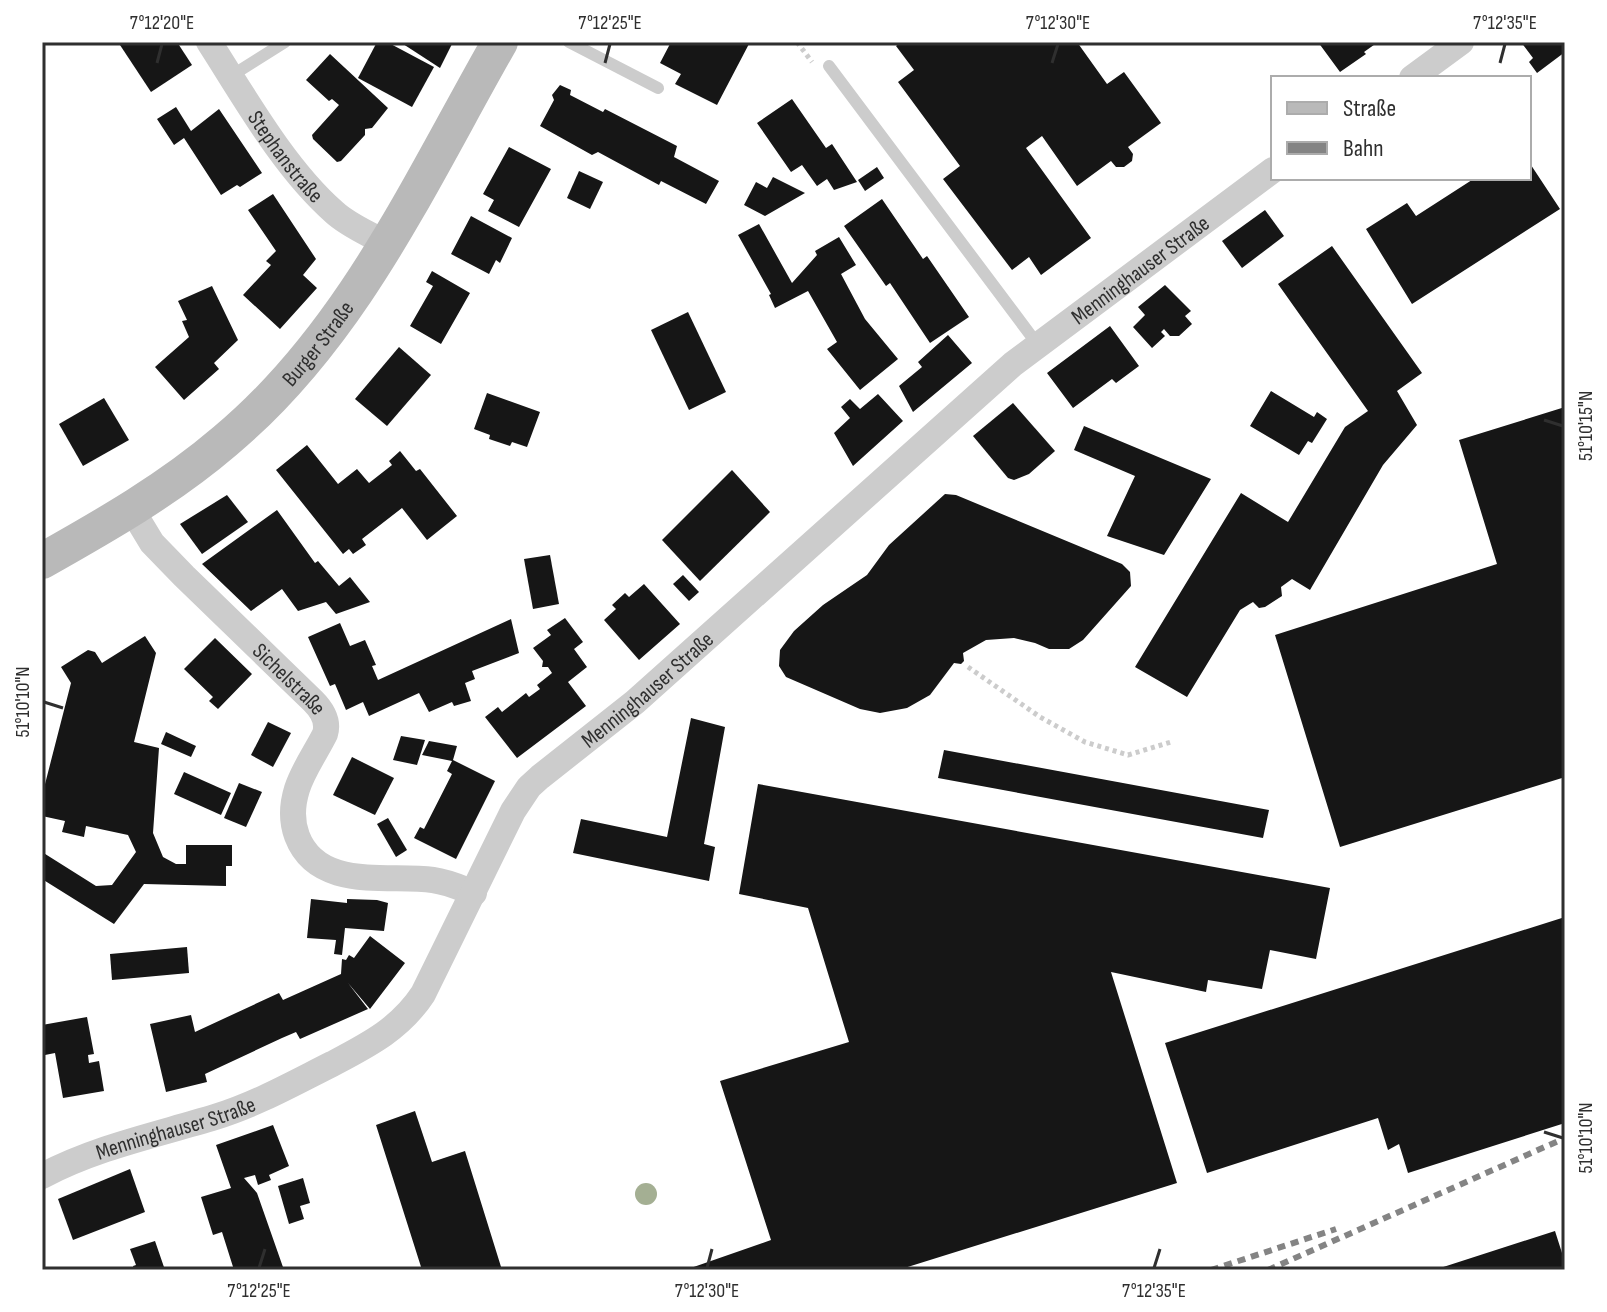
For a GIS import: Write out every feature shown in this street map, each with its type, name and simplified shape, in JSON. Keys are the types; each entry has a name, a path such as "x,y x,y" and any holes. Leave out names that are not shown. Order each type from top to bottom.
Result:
{"main road":[{"name":"Burger Straße","path":"42,561 132,510 227,440 283,385 341,314 387,244 500,42"}],"street":[{"name":"Stephanstraße","path":"209,42 310,188 346,221 387,244"},
{"path":"1415,76 1461,42"},
{"name":"Menninghauser Straße","path":"42,1176 107,1147 217,1116 261,1100 390,1031 423,994 513,811 529,787 635,702 979,393 1038,345 1271,171"},
{"name":"Sichelstraße","path":"132,510 152,543 324,715 325,734 298,784 292,807 294,828 307,854 336,873 434,880 474,893"}],"lane":[{"path":"231,76 285,42"},
{"path":"569,42 658,88"},
{"path":"829,66 1038,345"}],"path":[{"path":"968,667 1040,717 1085,742 1128,755 1171,742"}],"building":[{"path":"118,42 177,42 192,65 151,92"},
{"path":"377,42 387,42 434,67 412,107 358,78"},
{"path":"400,42 453,42 440,68"},
{"path":"671,42 750,42 717,105 675,84 681,74 660,63"},
{"path":"901,42 1077,42 1107,84 1124,72 1161,123 1128,147 1133,154 1132,161 1124,167 1116,167 1111,161 1077,186 1042,136 1026,148 1091,238 1041,275 1029,257 1012,270 943,179 960,166 898,82 914,70 896,46"},
{"path":"1318,42 1378,42 1340,72"},
{"path":"1521,42 1565,42 1565,52 1537,73 1529,62 1533,58"},
{"path":"330,54 388,108 337,162 312,135 339,105 332,99 329,101 306,80"},
{"path":"560,85 571,90 570,95 603,112 605,109 677,146 674,157 719,181 706,204 661,181 659,185 598,152 592,155 540,126 554,100 552,95"},
{"path":"792,99 826,148 832,144 857,182 834,190 827,179 817,186 802,165 791,172 757,123"},
{"path":"176,107 191,131 219,109 262,173 221,195 184,138 174,145 157,119"},
{"path":"509,147 551,169 519,227 488,211 494,200 483,194"},
{"path":"1531,165 1560,209 1412,304 1366,229 1407,203 1416,216 1472,180 1531,180"},
{"path":"877,167 884,178 865,191 858,180"},
{"path":"579,171 603,182 590,209 567,198"},
{"path":"773,177 805,193 765,216 744,205 756,182 767,188"},
{"path":"273,194 316,259 303,275 317,288 280,329 243,295 271,265 266,261 276,251 248,210"},
{"path":"882,199 923,259 927,256 969,317 930,343 890,283 886,286 844,226"},
{"path":"1265,210 1284,236 1242,268 1222,241"},
{"path":"471,216 512,238 500,263 496,260 489,274 451,254"},
{"path":"759,224 792,283 817,255 815,251 839,237 856,265 841,274 865,319 898,359 860,390 827,349 837,342 808,291 775,308 771,294 738,235"},
{"path":"1332,246 1422,373 1397,391 1417,425 1383,465 1310,590 1292,579 1281,587 1282,596 1265,607 1259,608 1253,602 1240,610 1187,697 1135,667 1241,493 1288,522 1345,427 1368,411 1278,284"},
{"path":"432,271 470,293 441,344 410,326 433,286 426,282"},
{"path":"1165,285 1191,311 1185,316 1192,324 1179,336 1170,336 1164,329 1161,332 1165,336 1152,348 1133,327 1145,315 1138,307"},
{"path":"212,286 238,340 214,363 219,369 184,400 155,367 189,337 182,321 187,320 178,301"},
{"path":"688,312 726,392 689,410 651,330"},
{"path":"1110,326 1139,366 1116,383 1112,379 1073,408 1047,373"},
{"path":"948,335 972,363 913,412 899,386 922,367 918,362"},
{"path":"399,347 431,375 387,426 355,399"},
{"path":"1271,391 1314,417 1317,412 1327,419 1312,443 1308,441 1299,455 1250,426"},
{"path":"487,393 540,412 527,447 512,442 510,446 489,439 490,435 474,429"},
{"path":"878,394 903,421 853,466 834,433 850,418 841,407 850,399 860,409"},
{"path":"104,398 129,440 83,466 59,424"},
{"path":"1013,403 1055,451 1029,474 1014,480 1008,478 973,436"},
{"path":"1565,407 1565,785 1562,778 1340,847 1275,635 1497,564 1459,440"},
{"path":"1084,426 1211,479 1164,555 1107,536 1135,476 1074,450"},
{"path":"307,445 338,484 357,469 369,483 392,465 389,461 400,451 416,471 420,469 457,516 427,540 402,508 362,539 366,545 353,554 349,549 343,554 276,470"},
{"path":"732,470 770,512 700,581 662,540"},
{"path":"945,494 956,495 1122,564 1130,572 1131,586 1083,640 1069,649 1049,649 1014,638 986,640 963,653 964,661 954,663 930,695 907,708 880,713 860,709 786,677 779,666 780,650 794,631 823,605 867,575 889,545"},
{"path":"227,495 248,522 202,554 180,524"},
{"path":"277,510 315,563 318,561 339,586 350,577 370,602 336,614 326,602 298,611 282,589 251,611 202,564"},
{"path":"550,555 559,604 533,609 524,559"},
{"path":"683,575 699,592 689,601 673,584"},
{"path":"644,584 680,624 639,660 604,620 616,609 612,605 625,593 629,597"},
{"path":"565,618 583,642 574,649 587,667 568,682 586,706 517,758 485,717 498,707 502,712 526,693 529,697 540,689 537,685 552,673 548,667 542,667 543,661 533,648 551,635 547,630"},
{"path":"511,619 519,653 472,671 475,679 465,683 471,701 454,706 452,702 429,712 419,693 369,716 363,702 346,710 335,684 330,686 308,637 340,623 350,646 365,640 376,665 372,666 378,680"},
{"path":"145,636 156,653 134,742 159,748 153,833 163,857 176,864 186,864 186,845 232,845 232,866 226,866 226,886 144,884 114,924 42,879 42,852 96,886 112,885 136,852 128,835 86,826 84,837 62,832 65,821 42,816 42,787 71,683 61,667 88,650 95,652 102,663"},
{"path":"215,638 252,674 218,709 209,701 213,697 184,669"},
{"path":"691,718 725,727 704,844 715,847 709,881 573,853 581,819 667,837"},
{"path":"268,722 291,733 273,767 251,755"},
{"path":"166,732 196,746 191,757 161,744"},
{"path":"401,736 425,740 417,765 393,760"},
{"path":"429,741 457,746 453,760 495,781 456,859 414,838 420,827 424,829 452,774 447,771 452,761 422,755"},
{"path":"944,750 1269,810 1263,838 938,778"},
{"path":"352,757 394,778 375,815 333,795"},
{"path":"184,772 231,793 221,815 174,794"},
{"path":"239,783 262,792 246,827 224,818"},
{"path":"758,784 1330,888 1316,959 1270,950 1262,989 1208,980 1206,992 1111,972 1177,1183 898,1270 685,1270 771,1240 720,1081 849,1042 808,908 739,894"},
{"path":"388,818 407,850 396,857 377,824"},
{"path":"311,899 347,903 347,899 377,900 388,903 384,931 345,928 342,955 334,954 336,940 307,938"},
{"path":"1565,917 1565,1123 1408,1173 1399,1144 1388,1150 1378,1118 1207,1173 1165,1043"},
{"path":"370,936 405,963 370,1009 348,983 368,1009 300,1039 296,1032 282,1038 205,1074 207,1082 166,1092 150,1024 191,1015 195,1032 279,993 283,1000 341,974 342,959 346,960 349,955 354,958"},
{"path":"187,947 189,973 112,980 110,954"},
{"path":"87,1017 94,1054 88,1055 89,1063 99,1061 104,1091 63,1098 55,1053 45,1055 42,1025"},
{"path":"415,1111 432,1162 465,1151 502,1270 422,1270 376,1125"},
{"path":"273,1125 289,1166 269,1175 271,1180 258,1185 255,1175 244,1178 257,1193 284,1270 234,1270 222,1232 213,1235 201,1197 231,1188 216,1145"},
{"path":"130,1169 145,1212 73,1240 58,1199"},
{"path":"303,1178 310,1203 300,1206 304,1219 289,1224 278,1186"},
{"path":"1555,1231 1562,1253 1565,1252 1565,1270 1434,1270"},
{"path":"155,1241 165,1270 134,1270 133,1266 136,1265 130,1249"}],"railway":[{"path":"1268,1270 1565,1138"},
{"path":"1211,1270 1336,1229"}]}
